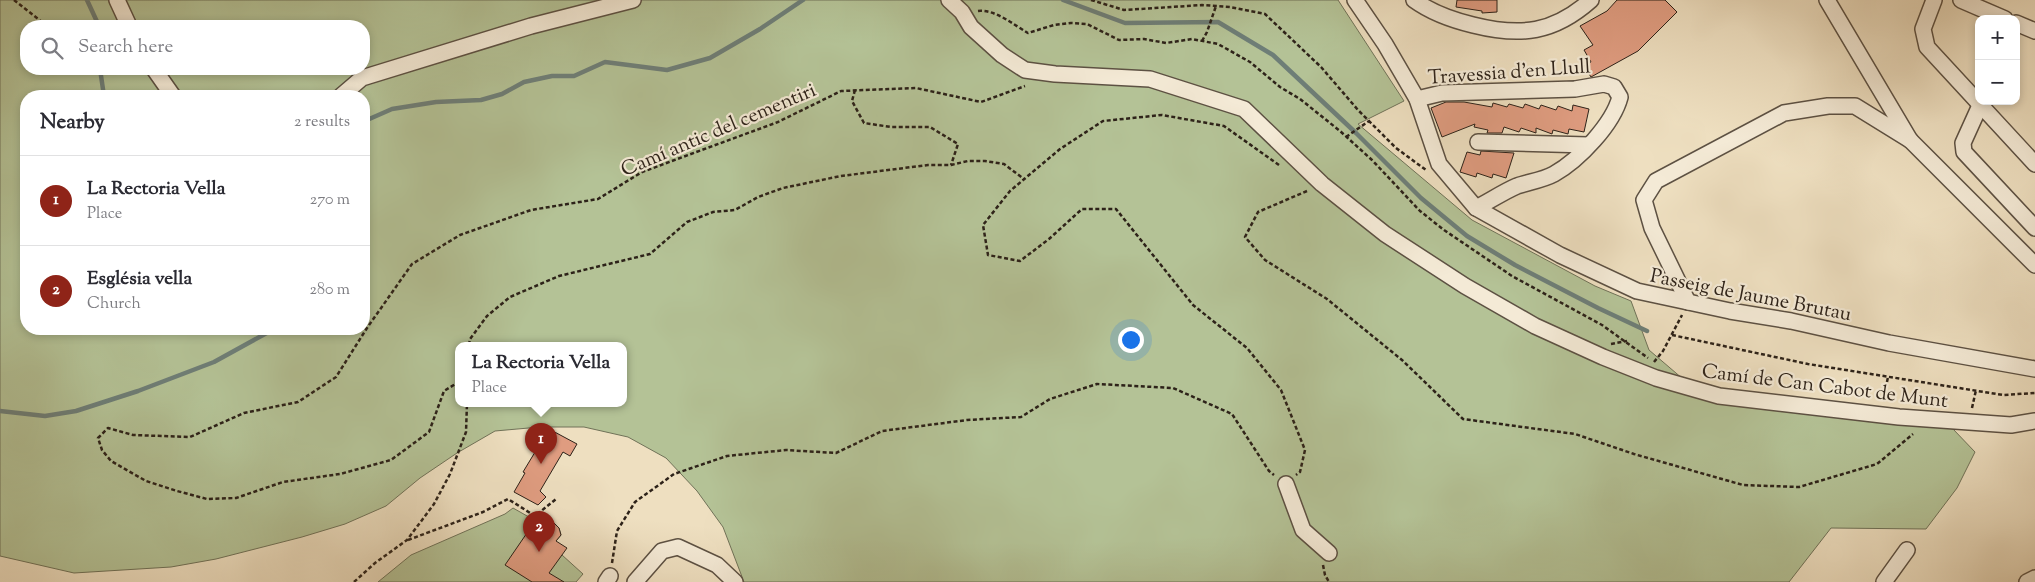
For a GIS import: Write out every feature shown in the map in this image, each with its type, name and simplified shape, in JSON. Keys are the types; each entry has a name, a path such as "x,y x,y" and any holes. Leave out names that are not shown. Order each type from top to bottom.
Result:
{"street":[{"path":"118,0 126,20"},
{"path":"347,90 362,78 531,26 633,0"},
{"name":"Camí de Can Cabot de Munt","path":"949,0 962,12 971,27 1002,55 1025,70 1055,74 1150,79 1244,109 1322,184 1386,234 1465,286 1535,326 1603,357 1656,378 1719,396 1929,420 2011,425 2035,421"},
{"path":"1355,0 1385,44 1417,99 1439,164 1476,208"},
{"path":"1414,0 1424,8 1449,19 1497,31 1517,32 1558,24 1576,13 1591,0"},
{"path":"1827,0 1910,140"},
{"path":"1934,0 1923,29 1927,47 1975,96"},
{"path":"1961,0 1994,15"},
{"path":"2020,26 2035,31"},
{"path":"158,75 169,90"},
{"name":"Travessia d'en Llull","path":"1417,99 1442,93 1575,89 1604,84 1614,87 1620,97 1617,108 1608,122 1580,154 1554,174 1516,187 1476,208"},
{"path":"1981,105 1962,143 1964,152 2034,224"},
{"path":"1984,105 2034,162"},
{"path":"1688,302 1652,228 1644,200 1656,181 1784,113 1828,106 1855,106 1910,140 2035,265"},
{"path":"1478,142 1588,145"},
{"name":"Passeig de Jaume Brutau","path":"1476,208 1560,255 1637,291 1791,320 1889,343 2035,369"},
{"path":"1286,484 1303,530 1325,556"},
{"path":"634,582 662,551 678,547 717,565 735,582"},
{"path":"1884,582 1907,550"},
{"path":"2027,582 2035,578"}],"path":[{"path":"14,0 39,20"},
{"path":"1092,0 1124,10 1202,5 1265,14 1321,67 1396,148 1432,175"},
{"path":"1202,41 1216,6"},
{"path":"962,12 983,10 997,15 1028,33 1054,25 1071,23 1086,24 1119,40 1144,39 1166,43 1192,39 1218,44 1250,62 1280,87 1300,99 1372,160 1420,211 1444,230 1512,276 1602,324 1654,362 1663,351 1688,302"},
{"name":"Camí antic del cementiri","path":"370,324 412,264 460,235 530,210 598,199 642,172 778,122 841,91 916,88 981,102 1028,85"},
{"path":"855,90 852,101 864,123 891,127 930,127 958,144 951,165"},
{"path":"608,579 617,531 635,502 674,474 727,456 786,450 836,453 882,431 967,420 1021,417 1050,399 1097,384 1173,388 1232,414 1269,471 1286,484 1300,472 1305,450 1281,390 1247,348 1193,305 1116,209 1082,209 1020,262 988,255 983,225 1010,191 1060,149 1103,121 1162,115 1224,126 1284,169"},
{"path":"1346,137 1369,121"},
{"path":"470,342 487,316 510,297 559,276 650,254 687,222 713,212 735,210 758,197 783,188 841,176 928,165 951,165 968,161 1004,164 1024,179"},
{"path":"1322,184 1258,212 1245,236 1265,260 1327,299 1402,360 1463,419 1575,434 1634,454 1743,485 1798,487 1877,464 1929,420"},
{"name":"Camí antic del cementiri","path":"363,335 336,377 298,402 244,413 190,437 134,435 108,428 98,438 102,450 111,461 146,481 177,492 207,499 236,498 283,482 340,474 391,460 428,432 444,391 455,386"},
{"path":"1672,335 1808,364 2003,395 2035,393"},
{"path":"1883,401 1888,376"},
{"path":"1973,406 1976,390"},
{"path":"407,540 434,504 450,474 466,432 467,407"},
{"path":"354,582 375,563 407,540 482,512 508,499 535,516 556,500"},
{"path":"1325,556 1325,575 1329,582"}],"green space":[{"path":"0,0 1338,0 1404,101 1358,124 1472,220 1595,286 1631,301 1649,350 1683,379 1723,398 1901,418 1953,429 1975,452 1957,488 1926,529 1831,528 1789,582 744,582 723,527 697,491 666,458 628,437 584,427 540,427 495,431 457,453 420,478 386,506 345,524 302,537 216,559 171,567 74,573 0,556"},
{"path":"513,508 543,525 553,522 559,528 561,535 556,541 562,555 583,574 576,582 378,582 411,555 505,514"}],"building":[{"path":"1457,0 1497,0 1497,12 1482,13 1482,11 1456,7"},
{"path":"1617,0 1665,0 1677,12 1638,51 1591,77 1584,66 1591,62 1584,50 1593,45 1580,26 1607,11"},
{"path":"1446,102 1464,102 1492,107 1493,103 1507,107 1509,104 1523,108 1525,104 1539,109 1541,105 1556,110 1558,106 1572,111 1573,105 1589,109 1584,132 1569,129 1568,134 1553,130 1552,134 1536,128 1536,133 1521,128 1519,132 1504,127 1502,133 1487,133 1488,130 1474,127 1475,124 1442,137 1431,108"},
{"path":"1481,151 1514,153 1506,178 1493,174 1492,178 1477,173 1476,177 1460,172 1467,152 1480,155"},
{"path":"549,429 577,444 570,456 563,452 540,491 546,497 538,505 514,492 525,473 523,472"},
{"path":"553,522 559,528 561,535 556,541 567,548 549,573 564,582 532,582 505,565 529,530"}],"waterway":[{"path":"87,0 96,20"},
{"path":"370,119 392,109 436,102 481,100 502,94 524,82 552,76 574,76 605,62 667,70 710,58 760,29 803,0"},
{"path":"1063,0 1125,23 1218,22 1273,55 1356,133 1421,198 1467,236 1515,265 1647,331"},
{"path":"101,75 103,90"},
{"path":"0,411 45,416 76,411 138,391 214,362 263,335"}],"place":[{"name":"La Rectoria Vella","path":"541,464"},
{"name":"Església vella","path":"539,552"}]}
